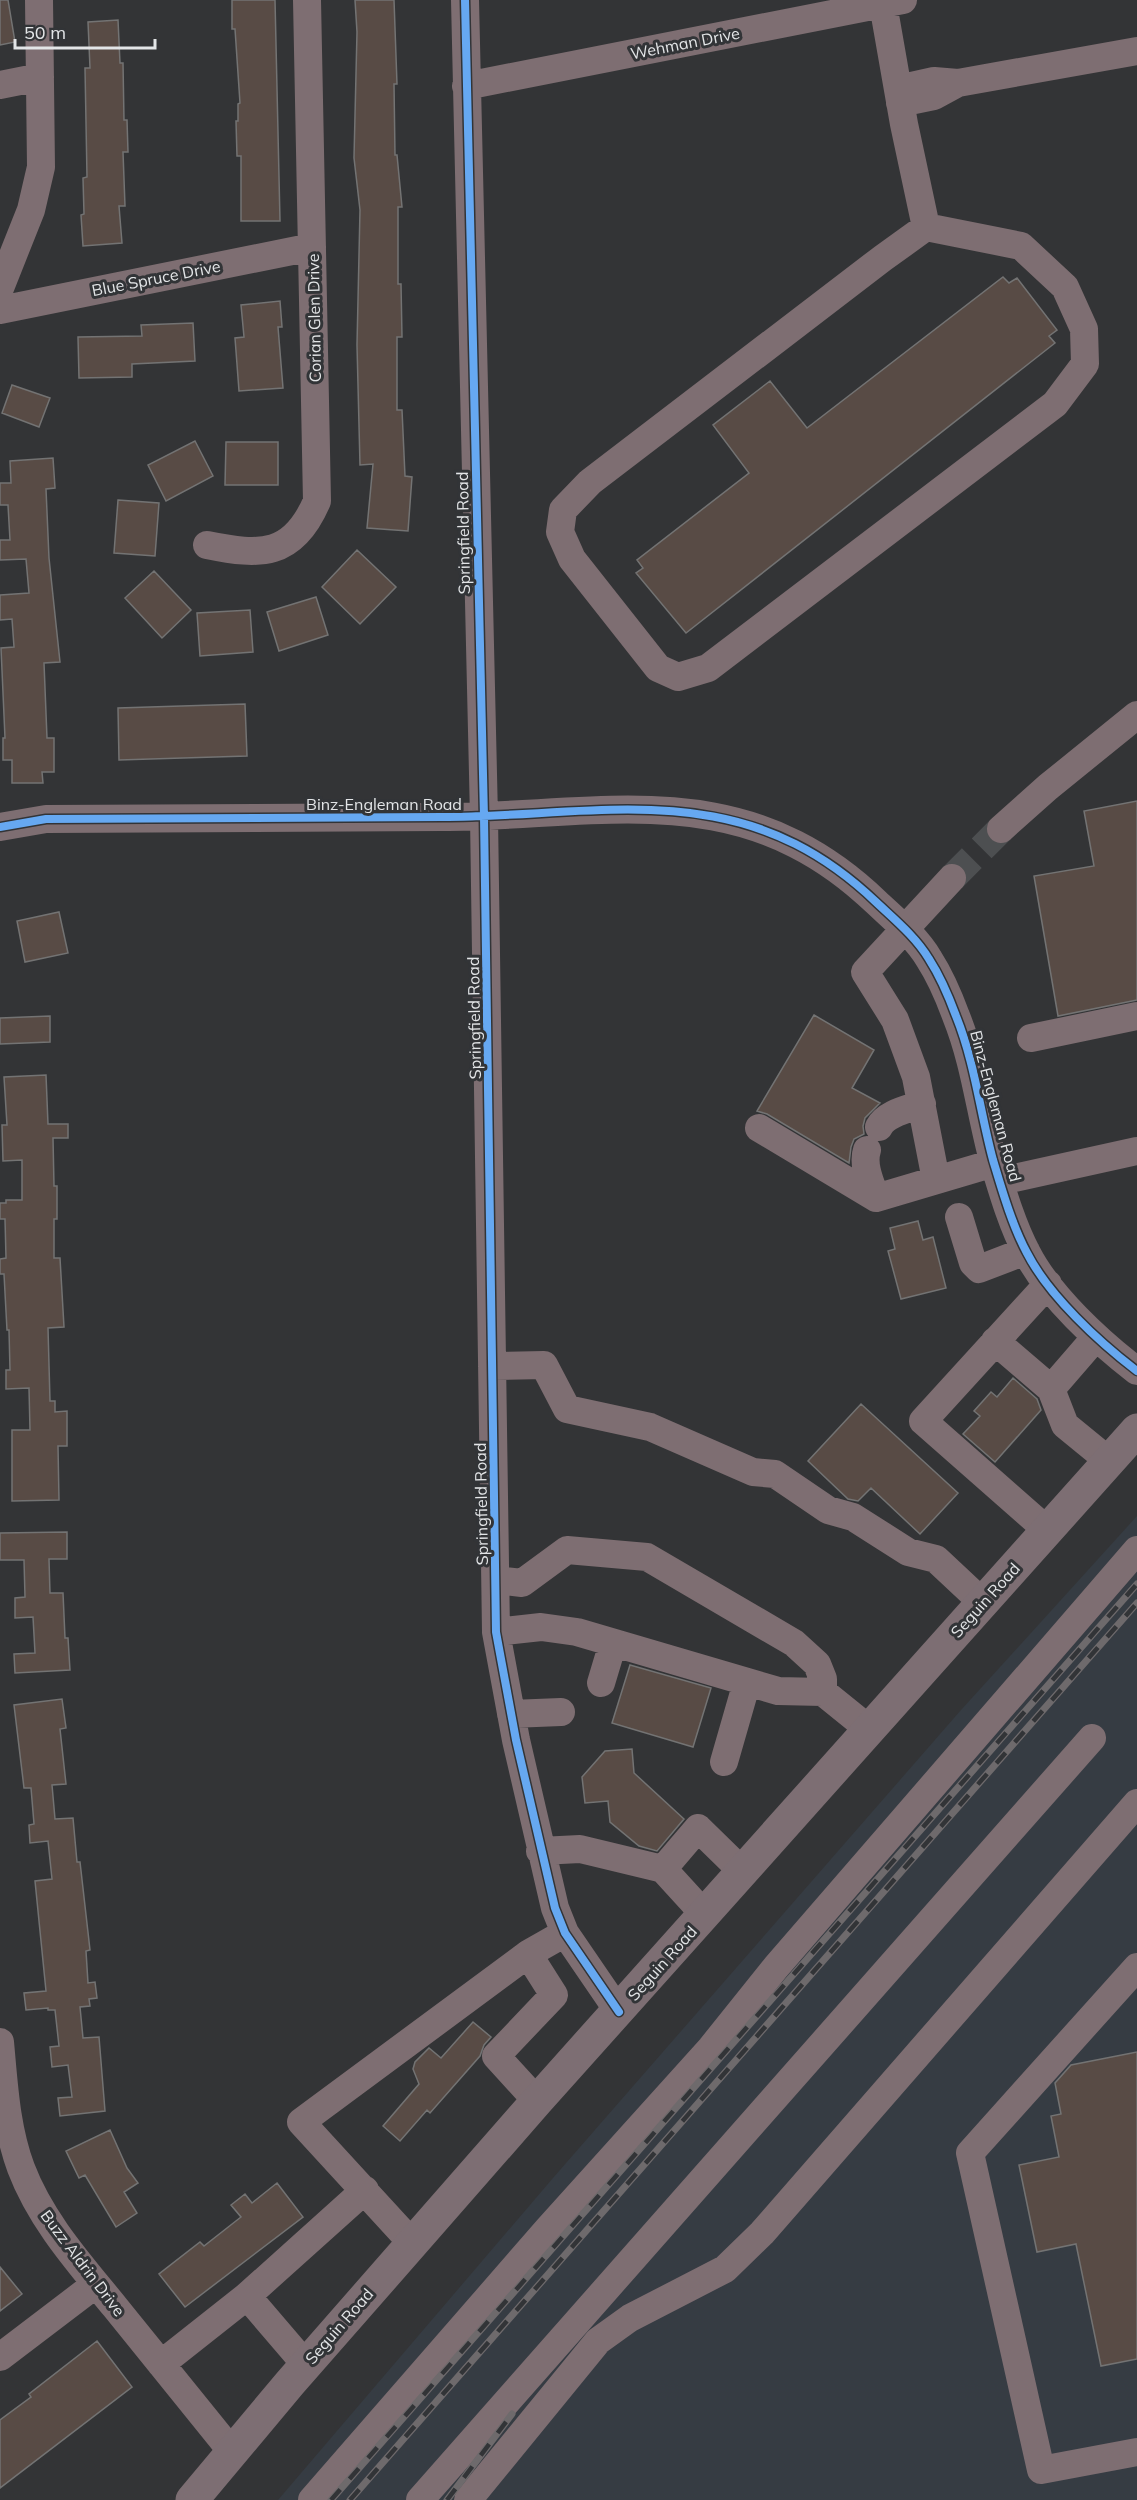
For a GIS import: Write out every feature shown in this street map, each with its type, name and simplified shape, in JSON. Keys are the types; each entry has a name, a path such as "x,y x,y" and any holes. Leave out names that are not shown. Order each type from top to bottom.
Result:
{"main road":[{"name":"Seguin Road","path":"192,2500 306,2365 537,2101 1137,1430"}],"street":[{"path":"0,288 31,210 41,166 39,0"},
{"name":"Corian Glen Drive","path":"207,545 252,552 287,544 309,519 317,501 307,0"},
{"name":"Springfield Road","path":"465,0 484,817 496,1632 540,1851 555,1908 565,1933 618,2012"},
{"path":"893,2 899,96 926,227"},
{"name":"Wehman Drive","path":"466,86 893,2"},
{"path":"899,96 934,81 958,83 1137,51"},
{"path":"0,85 40,77"},
{"path":"926,227 1021,246 1065,287 1084,329 1085,364 1054,404 708,668 678,677 658,668 572,559 560,532 563,510 590,482 926,227"},
{"name":"Blue Spruce Drive","path":"0,310 312,247"},
{"path":"1001,829 1048,786 1137,715"},
{"name":"Binz-Engleman Road","path":"0,827 46,819 484,817 557,811 652,809 722,817 753,825 812,852 840,870 904,929 929,957 970,1051 998,1172 1026,1251 1048,1284 1096,1337 1137,1371"},
{"path":"936,1180 916,1077 895,1020 865,972 952,878"},
{"path":"1031,1038 1137,1016"},
{"path":"876,1198 867,1174 865,1154 881,1123 897,1113 922,1104"},
{"path":"759,1128 876,1198 936,1180 1137,1151"},
{"path":"958,1217 973,1263 979,1269 1026,1251"},
{"path":"1047,1531 923,1421 1048,1284"},
{"path":"1051,1389 1096,1337"},
{"path":"995,1341 1051,1389 1065,1425 1109,1461"},
{"path":"492,1366 544,1365 567,1409 650,1427 753,1472 775,1474 828,1510 853,1517 908,1552 936,1559 983,1603"},
{"path":"496,1580 522,1583 567,1550 647,1557 794,1642 817,1664 824,1679 823,1692"},
{"path":"312,2500 711,2048 776,1967 1137,1550"},
{"path":"496,1632 541,1627 577,1632 778,1691 823,1692 870,1730"},
{"path":"602,1683 614,1642"},
{"path":"724,1762 747,1682"},
{"path":"511,1714 561,1712"},
{"path":"420,2500 1092,1738"},
{"path":"468,2500 598,2342 630,2318 725,2269 762,2233 1137,1803"},
{"path":"663,1869 698,1828 743,1872"},
{"path":"540,1851 580,1849 663,1869 705,1915"},
{"path":"412,2243 301,2122 528,1954 565,1933"},
{"path":"528,1954 554,1995 496,2056 537,2101"},
{"path":"1137,1967 970,2153 1041,2470 1137,2452"},
{"name":"Buzz Aldrin Drive","path":"0,2042 4,2120 31,2192 55,2230 96,2284 233,2453"},
{"path":"161,2364 247,2296 365,2190"},
{"path":"0,2356 96,2284"},
{"path":"247,2296 306,2365"}],"shaded area":[{"path":"1137,1516 1137,2500 278,2500 553,2178 961,1710"}],"building":[{"path":"0,0 8,0 15,42 0,45"},
{"path":"232,0 275,0 280,221 241,221 241,156 237,156 236,121 238,121 238,104 240,103 235,29 232,29"},
{"path":"355,0 394,0 397,84 394,84 395,155 397,155 402,207 398,207 398,284 401,284 402,337 397,337 397,410 402,410 405,476 412,477 408,531 367,528 373,464 360,465 357,345 360,210 354,158 357,32"},
{"path":"118,20 128,152 123,152 125,206 119,206 122,243 83,246 81,215 84,214 83,178 87,177 85,68 90,68 88,22"},
{"path":"1003,277 1009,283 1017,278 1057,330 1049,336 1055,343 686,633 636,573 643,568 637,560 749,473 713,425 770,381 807,428"},
{"path":"280,301 282,327 278,327 283,388 239,391 235,338 244,337 241,305"},
{"path":"193,323 195,361 132,364 132,377 79,378 78,337 142,336 141,325"},
{"path":"12,385 50,398 39,427 2,413"},
{"path":"195,441 213,476 166,501 148,465"},
{"path":"226,442 278,442 278,485 225,485"},
{"path":"53,458 55,488 46,489 49,558 60,662 44,663 47,738 54,738 54,772 42,772 43,783 12,783 12,760 3,760 3,738 5,738 1,648 14,647 12,619 0,620 0,595 29,593 26,559 0,560 0,540 10,540 8,505 0,505 0,483 11,483 10,461"},
{"path":"118,500 159,503 155,556 114,553"},
{"path":"357,550 396,587 360,624 322,587"},
{"path":"154,571 191,610 162,638 125,598"},
{"path":"316,597 328,635 279,651 267,612"},
{"path":"250,610 253,652 200,656 197,613"},
{"path":"245,704 247,756 119,760 118,708"},
{"path":"1137,801 1137,1000 1058,1016 1034,876 1094,866 1084,811"},
{"path":"59,912 68,953 25,962 17,921"},
{"path":"814,1015 874,1050 852,1088 880,1103 865,1118 864,1134 854,1139 849,1163 767,1114 757,1111"},
{"path":"50,1016 50,1042 0,1044 0,1018"},
{"path":"46,1075 48,1124 68,1124 68,1138 53,1138 54,1186 57,1186 54,1258 60,1258 64,1327 48,1328 50,1401 55,1401 55,1412 67,1411 67,1446 58,1446 59,1500 12,1501 12,1430 30,1430 29,1388 6,1389 6,1370 10,1370 9,1330 7,1330 4,1274 0,1274 0,1259 6,1258 5,1219 0,1219 0,1203 6,1203 6,1200 22,1200 22,1160 3,1161 2,1125 7,1125 4,1077"},
{"path":"918,1221 923,1240 933,1237 946,1288 901,1299 888,1251 895,1249 890,1228"},
{"path":"1013,1378 1037,1399 1041,1410 995,1462 963,1434 980,1416 974,1411 991,1392 997,1397"},
{"path":"861,1404 958,1493 920,1534 871,1488 858,1501 848,1499 808,1461"},
{"path":"67,1532 67,1559 49,1559 50,1593 63,1593 65,1638 68,1638 70,1670 15,1673 14,1654 35,1653 33,1617 15,1618 15,1598 25,1597 24,1560 0,1560 0,1533"},
{"path":"630,1665 711,1688 693,1747 612,1723"},
{"path":"62,1699 66,1728 60,1729 66,1784 52,1785 55,1819 73,1818 90,1950 86,1951 88,1983 95,1982 97,1998 89,1999 90,2006 80,2007 83,2038 99,2037 105,2111 60,2116 58,2098 72,2097 68,2065 52,2067 50,2047 59,2046 55,2010 48,2010 48,2008 26,2010 24,1993 46,1991 35,1881 52,1879 48,1841 30,1843 29,1825 34,1824 31,1788 24,1788 14,1705"},
{"path":"632,1749 634,1773 684,1819 657,1851 639,1846 610,1822 608,1801 585,1803 582,1777 605,1751"},
{"path":"473,2022 491,2037 484,2045 480,2056 430,2113 427,2110 400,2141 383,2126 419,2084 413,2069 415,2062 429,2048 441,2058"},
{"path":"1137,2052 1137,2359 1101,2366 1076,2244 1037,2252 1019,2165 1059,2157 1051,2116 1061,2114 1055,2083 1071,2065"},
{"path":"110,2130 127,2168 138,2183 124,2192 137,2213 116,2227 85,2175 79,2178 66,2151"},
{"path":"277,2183 303,2217 185,2307 159,2274 200,2242 204,2246 241,2217 231,2205 245,2194 252,2203"},
{"path":"0,2267 22,2294 0,2311"},
{"path":"97,2341 132,2387 0,2488 0,2420 31,2397 29,2394"}],"tunnel":[{"path":"952,878 1001,829"}],"railway":[{"path":"331,2500 1137,1584"},
{"path":"350,2500 1137,1603"},
{"path":"447,2500 512,2414"}],"cycle path":[{"path":"465,0 484,817 496,1632 516,1740 555,1908 565,1933 619,2012"},
{"path":"0,827 46,819 442,817 616,810 671,811 723,819 775,835 826,862 876,902 924,951 944,987 963,1034 993,1160 1012,1219 1027,1253 1061,1302 1137,1371"}]}
